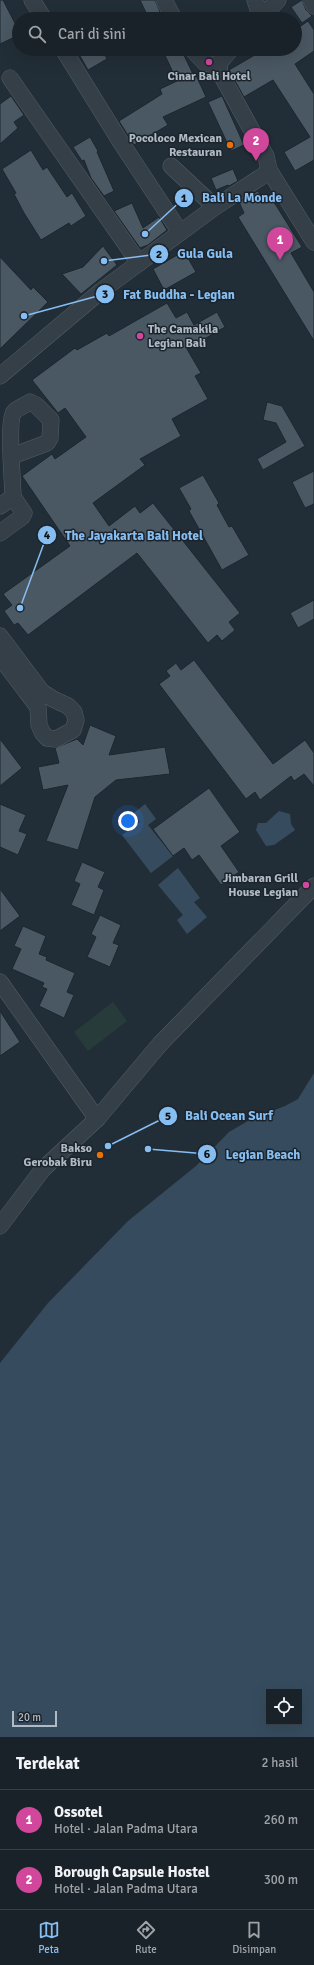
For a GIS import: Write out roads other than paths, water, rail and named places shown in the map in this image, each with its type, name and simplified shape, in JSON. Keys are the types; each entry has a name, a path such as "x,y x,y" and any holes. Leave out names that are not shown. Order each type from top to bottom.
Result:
{"street":[{"path":"32,0 40,12"},
{"path":"164,0 170,12"},
{"path":"255,0 259,12"},
{"path":"267,12 278,0"},
{"path":"311,0 314,6"},
{"path":"67,56 120,142 180,232"},
{"path":"198,56 205,63 218,66"},
{"path":"218,66 226,56"},
{"path":"218,66 219,71 266,156 266,173 314,253"},
{"path":"10,78 139,263"},
{"path":"170,166 215,207"},
{"path":"0,376 101,291 180,232 266,173"},
{"path":"266,173 314,242"},
{"path":"0,533 22,517 24,513 7,502 12,456"},
{"path":"0,636 42,692 68,706 74,712 76,720 73,730 56,739 47,738 39,725 38,707 0,657"},
{"path":"0,1226 43,1169 97,1119 160,1044 314,886"},
{"path":"0,982 97,1119"}],"water":[{"path":"145,804 156,819 148,825 173,856 151,873 122,835 140,822 134,813"},
{"path":"279,811 290,814 291,824 295,830 274,845 266,846 256,830 258,823 266,823"},
{"path":"178,868 200,898 194,902 207,917 187,934 177,920 183,915 158,885"},
{"path":"314,1073 314,1737 0,1737 0,1363 48,1303 128,1221 196,1166 229,1132 253,1118 285,1106 298,1099"}],"place":[{"name":"Cinar Bali Hotel","path":"209,62"},
{"name":"Pocoloco Mexican Restauran","path":"230,145"},
{"name":"Borough Capsule Hostel","path":"256,161"},
{"name":"Bali La Monde","path":"145,234"},
{"name":"Ossotel","path":"280,260"},
{"name":"Gula Gula","path":"104,261"},
{"name":"Fat Buddha - Legian","path":"24,316"},
{"name":"The Camakila Legian Bali","path":"140,336"},
{"name":"The Jayakarta Bali Hotel","path":"20,608"},
{"name":"Jimbaran Grill House Legian","path":"306,885"},
{"name":"Bali Ocean Surf","path":"108,1146"},
{"name":"Legian Beach","path":"148,1149"},
{"name":"Bakso Gerobak Biru","path":"100,1155"}]}
